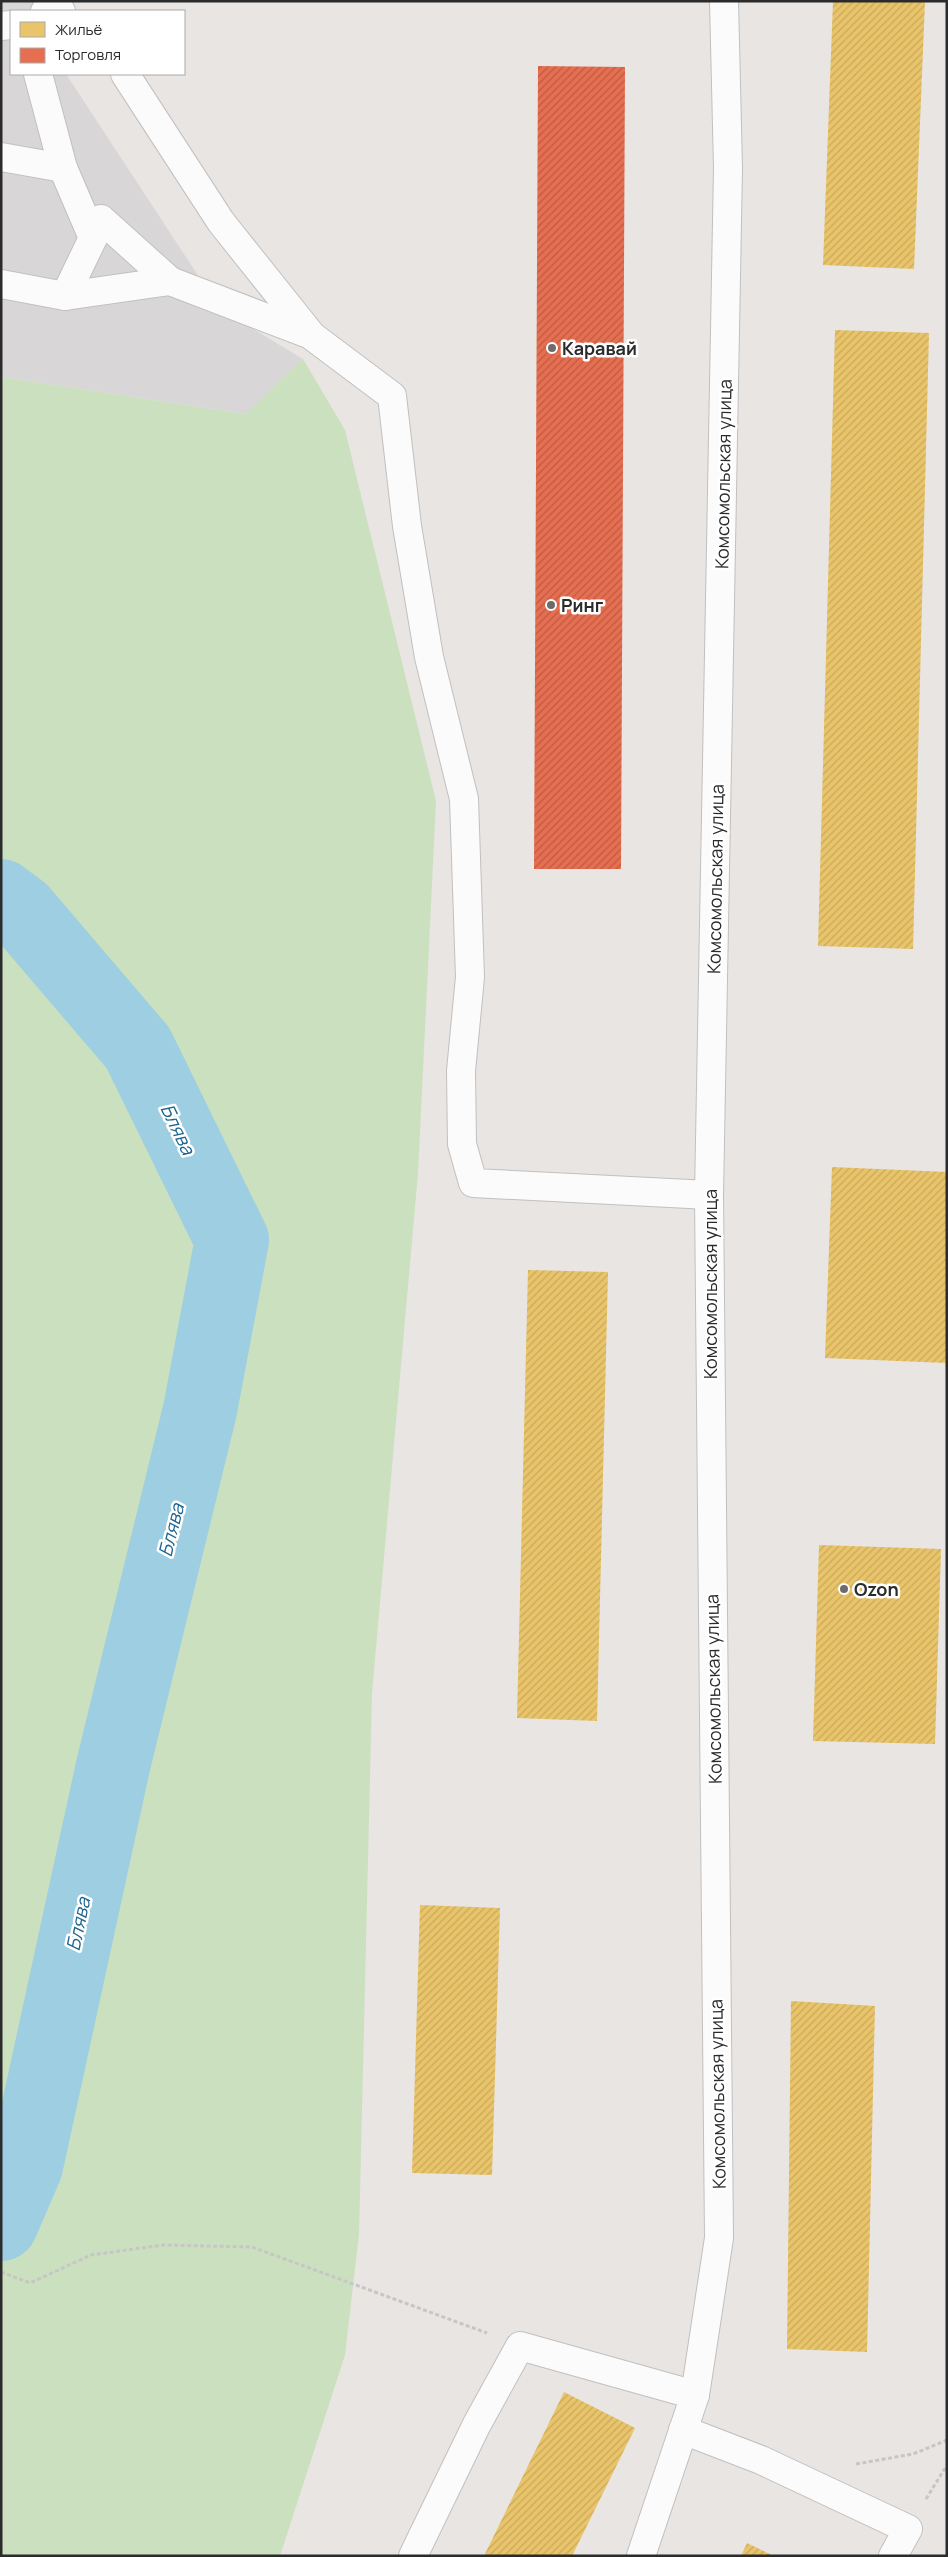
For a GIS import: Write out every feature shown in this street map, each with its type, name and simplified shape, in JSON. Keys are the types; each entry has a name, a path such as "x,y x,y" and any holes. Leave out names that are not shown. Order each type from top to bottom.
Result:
{"street":[{"name":"Комсомольская улица","path":"641,2556 695,2395 719,2238 709,1195 728,168 724,1"},
{"path":"38,75 63,168 93,238"},
{"path":"126,75 221,222 312,336 392,396 407,526 429,657 464,799 470,976 461,1071 462,1144 473,1183 709,1195"},
{"path":"1,157 63,168"},
{"path":"65,296 101,219 170,282 312,336"},
{"path":"1,284 65,296 170,282"},
{"path":"413,2556 477,2424 520,2346 695,2395"},
{"path":"683,2430 761,2460 908,2529 894,2556"}],"path":[{"path":"1,2272 30,2283 90,2255 163,2245 252,2247 520,2346"},
{"path":"848,2461 857,2465 913,2454 947,2440"}],"shaded area":[{"path":"1,1 52,1 54,10 10,10 10,75 67,75 220,309 303,359 246,414 1,377"}],"green space":[{"path":"303,359 345,430 436,801 418,1173 372,1693 359,2234 345,2355 280,2556 1,2556 1,377 245,414"}],"building: Жильё":[{"path":"833,1 925,1 914,269 823,265"},
{"path":"835,330 929,333 913,949 818,946"},
{"path":"832,1167 947,1172 947,1363 825,1358"},
{"path":"528,1270 608,1272 597,1721 517,1718"},
{"path":"819,1545 941,1549 935,1744 813,1741"},
{"path":"420,1905 500,1908 492,2175 412,2173"},
{"path":"791,2001 875,2006 867,2352 787,2349"},
{"path":"564,2392 635,2428 572,2556 484,2556"},
{"path":"747,2543 774,2556 741,2556"}],"building: Торговля":[{"path":"538,66 625,67 621,869 534,869"}],"waterway":[{"name":"Блява","path":"1,896 21,911 138,1048 232,1240 200,1410 113,1766 26,2166 1,2224"}],"place":[{"name":"Каравай","path":"552,348"},
{"name":"Ринг","path":"551,605"},
{"name":"Ozon","path":"844,1589"}]}
